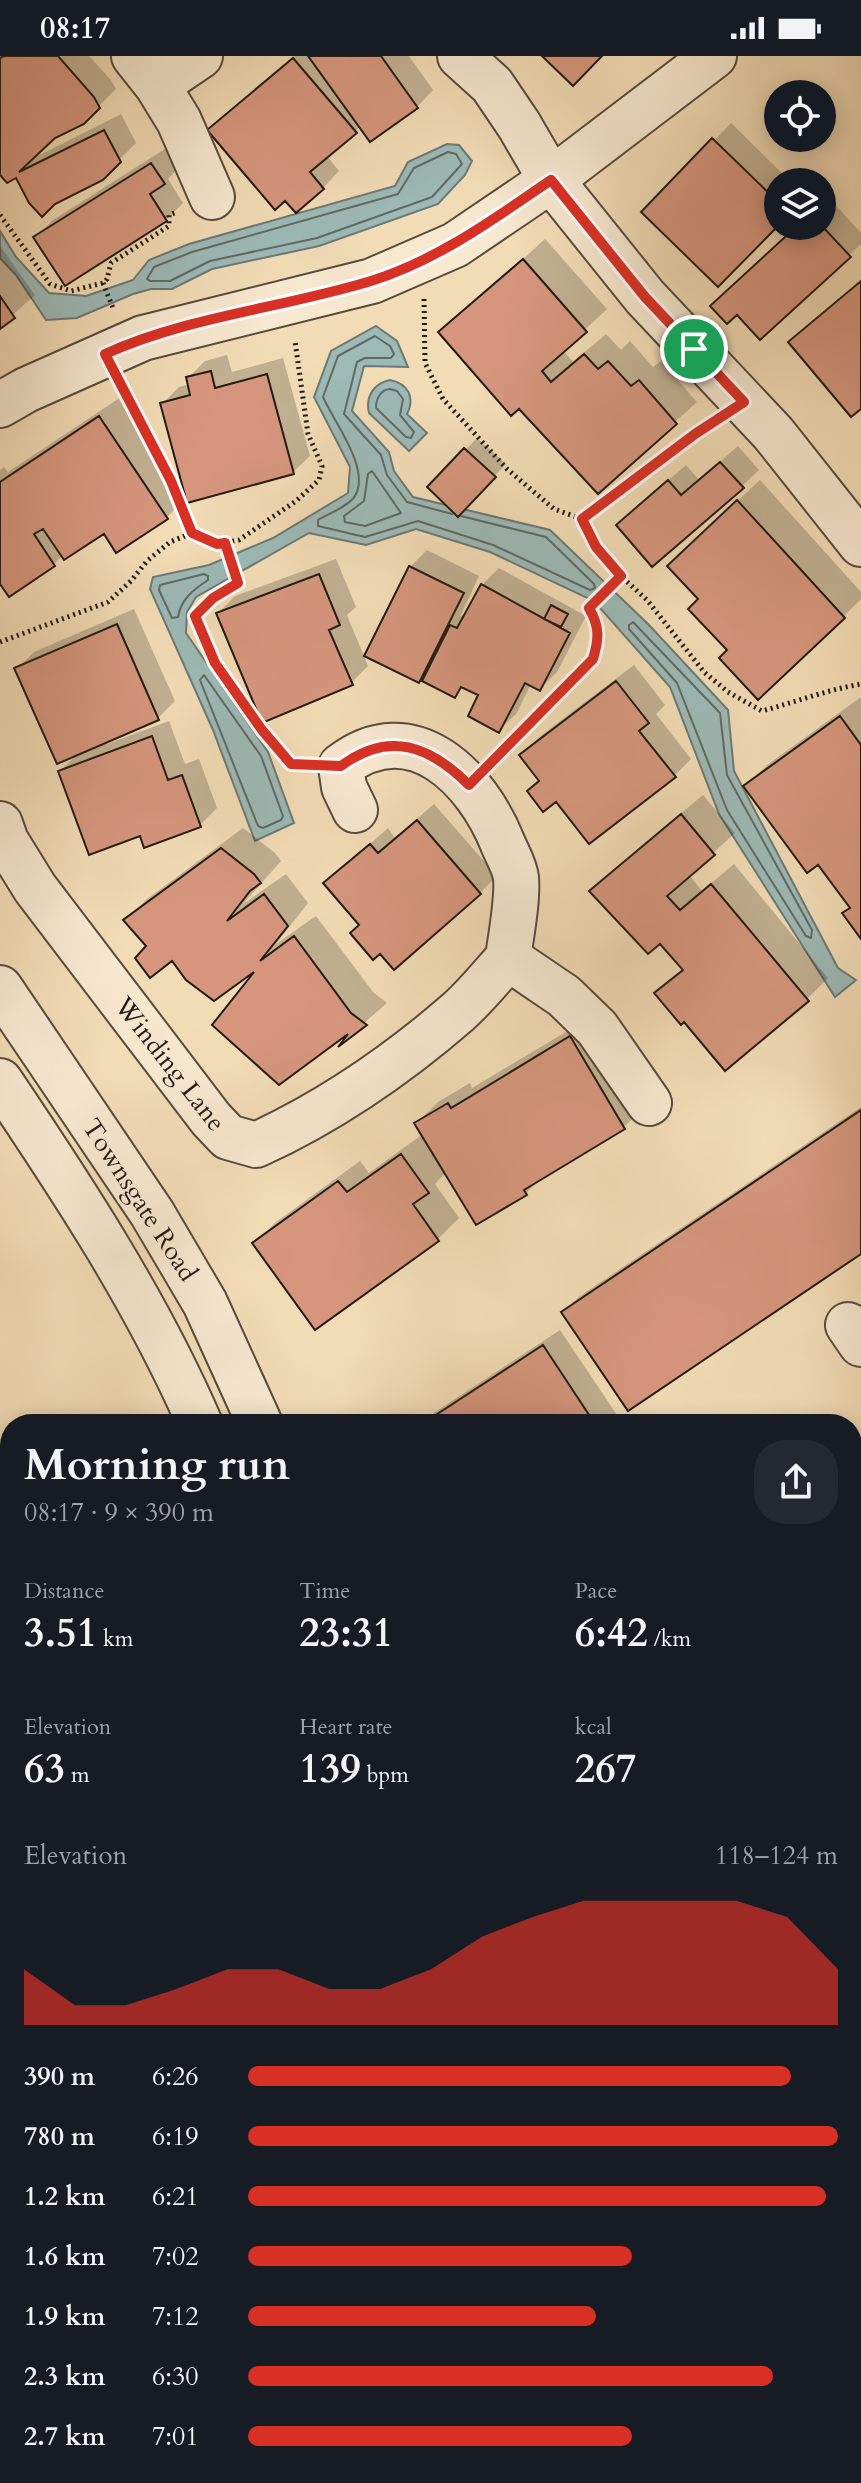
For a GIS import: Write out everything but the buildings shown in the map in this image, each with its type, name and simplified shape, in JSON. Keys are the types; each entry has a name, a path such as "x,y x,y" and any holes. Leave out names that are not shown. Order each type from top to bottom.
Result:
{"street":[{"path":"200,56 145,70 179,121 212,197"},
{"path":"460,56 492,85 551,180 645,297 773,433 861,544"},
{"path":"0,405 26,390 143,338 372,281 455,245 551,180 714,56"},
{"path":"355,810 344,787 341,766 354,756 379,747 420,748 451,766 493,817 516,877 508,958 564,996 597,1028 649,1103"},
{"name":"Winding Lane","path":"0,824 6,841 35,888 211,1119 228,1137 256,1145 286,1131 381,1072 459,1011 508,958"},
{"name":"Townsgate Road","path":"0,988 152,1213 205,1303 255,1414"},
{"name":"Townsgate Road","path":"0,1081 132,1286 179,1375 196,1414"}],"path":[{"path":"115,311 104,285 111,263 169,226 169,215 212,197"},
{"path":"0,215 50,284 71,291 104,285"},
{"path":"426,257 423,320 425,363 443,399 507,469 554,509 582,519 596,547 647,600 704,672 728,692 762,711 798,702 826,690 861,684"},
{"path":"105,354 171,481 192,533 217,544 239,540 296,501 319,480 322,466 308,434 299,380 292,300"},
{"path":"582,519 695,434 744,402"},
{"path":"0,642 108,602 170,542 192,533"},
{"path":"225,543 238,583 213,598 195,616 215,663 262,730 291,764 341,766"},
{"path":"469,785 593,659 599,640 597,621 589,608 621,576"}],"water":[{"path":"447,144 459,145 472,161 465,175 438,204 319,246 212,269 172,289 151,289 133,294 77,318 46,320 16,275 0,258 0,231 16,257 49,293 86,296 133,280 149,260 189,244 395,186 408,162"},
{"path":"376,326 397,341 408,367 364,366 352,411 389,452 394,471 413,497 550,530 649,625 728,710 734,771 838,968 856,980 835,997 719,814 670,687 594,601 490,552 416,529 366,545 309,533 196,597 187,612 186,633 268,752 294,823 255,841 213,730 150,589 153,577 209,565 273,538 348,493 350,467 314,397 331,351"},
{"path":"390,380 409,392 407,414 427,433 409,451 369,413 368,402 372,392 379,384"}],"route":[{"path":"551,180 645,297 694,349 744,402 695,434 582,519 596,547 621,576 589,608 597,621 599,640 593,659 469,785 451,766 420,748 379,747 354,756 341,766 291,764 262,730 215,663 195,616 213,598 238,583 225,543 217,544 192,533 171,481 105,354 143,338 372,281 455,245 551,180"}]}
